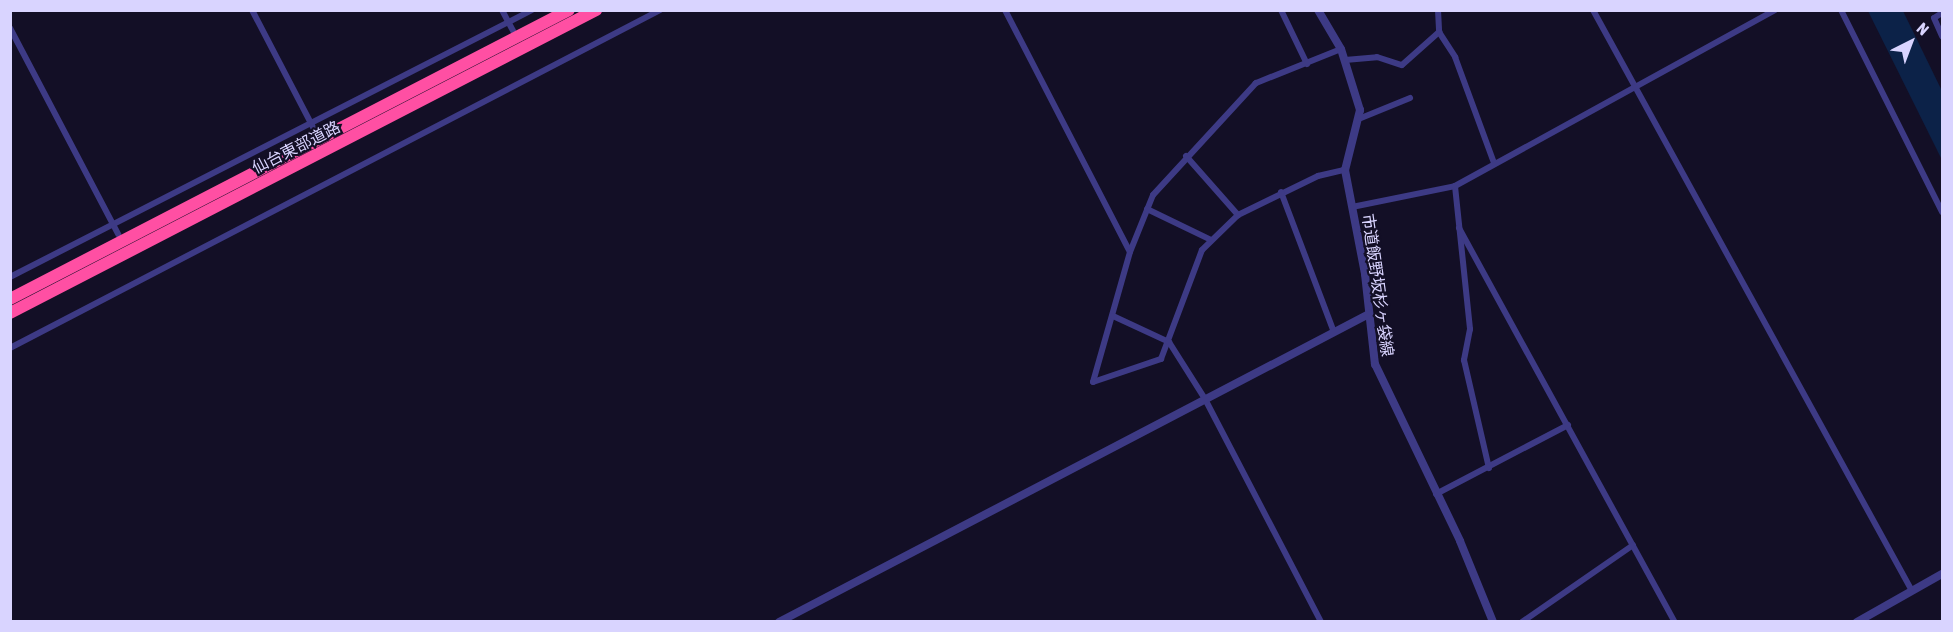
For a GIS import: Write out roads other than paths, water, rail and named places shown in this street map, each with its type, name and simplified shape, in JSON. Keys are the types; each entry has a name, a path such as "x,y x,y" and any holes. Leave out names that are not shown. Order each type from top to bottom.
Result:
{"highway":[{"name":"仙台東部道路","path":"10,299 569,10"},
{"name":"仙台東部道路","path":"10,313 596,10"}],"street":[{"path":"252,10 315,131"},
{"path":"502,10 513,31"},
{"path":"10,278 532,10"},
{"path":"10,348 660,10"},
{"path":"1005,10 1130,252"},
{"path":"1281,10 1307,64"},
{"path":"1318,10 1341,49 1361,118 1410,98"},
{"path":"1438,10 1439,32 1455,57 1494,164"},
{"path":"1593,10 1912,591"},
{"path":"1352,207 1455,186 1774,10"},
{"path":"1841,10 1942,212"},
{"path":"1942,13 1934,18 1942,36"},
{"path":"10,28 118,234"},
{"path":"1345,60 1377,57 1402,65 1439,32"},
{"path":"1341,49 1256,83 1186,156 1154,195 1130,252 1093,382 1161,358 1169,342 1202,250 1238,215 1281,192 1318,176 1345,170"},
{"name":"市道飯野坂杉ヶ袋線","path":"1361,118 1345,170 1369,314 1371,345 1380,379 1436,494 1493,621"},
{"path":"1186,156 1238,215"},
{"path":"1455,186 1470,330 1464,360 1489,468"},
{"path":"1281,192 1334,332"},
{"path":"1147,209 1211,240"},
{"path":"1460,228 1675,621"},
{"path":"779,621 1369,314"},
{"path":"1113,316 1169,342 1205,399 1321,621"},
{"path":"1436,494 1568,425"},
{"path":"1522,621 1633,545"},
{"path":"1857,621 1942,574"}],"water":[{"path":"1868,11 1903,11 1942,91 1942,160"}]}
